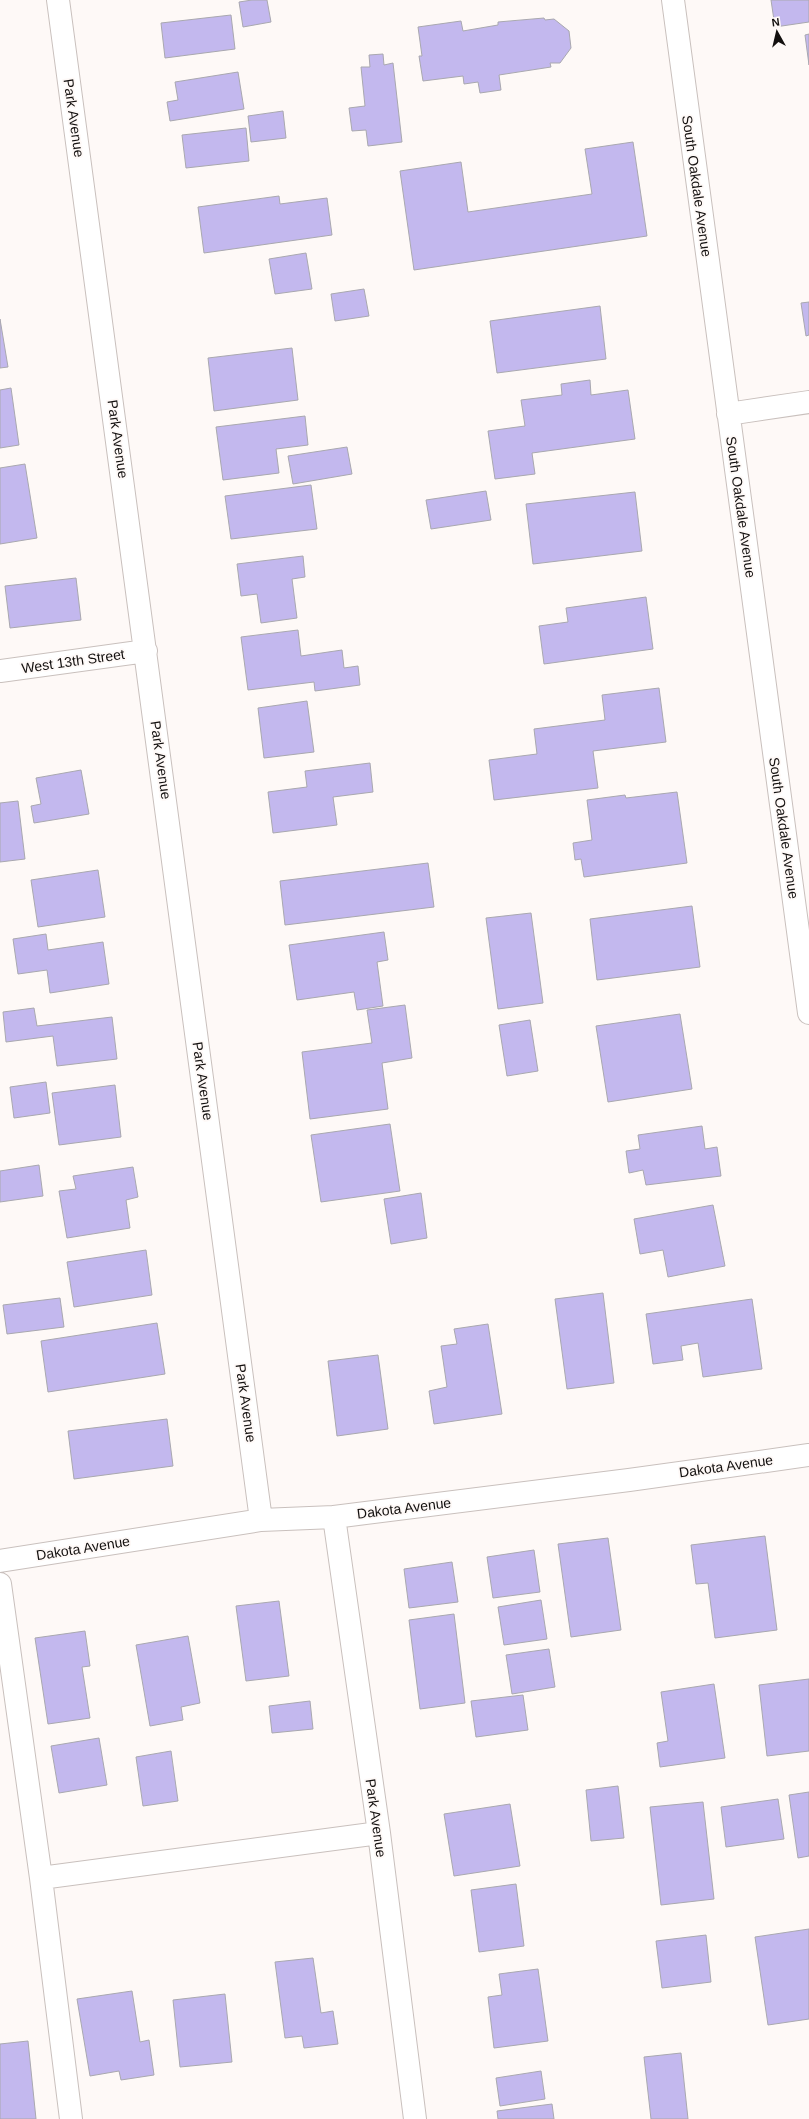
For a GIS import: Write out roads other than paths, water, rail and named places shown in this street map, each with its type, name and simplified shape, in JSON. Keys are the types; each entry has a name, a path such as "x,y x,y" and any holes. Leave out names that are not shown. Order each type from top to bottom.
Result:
{"street":[{"name":"Park Avenue","path":"58,0 261,1520"},
{"name":"South Oakdale Avenue","path":"673,0 809,1013"},
{"path":"728,414 809,402"},
{"name":"West 13th Street","path":"0,671 146,651"},
{"name":"Dakota Avenue","path":"0,1561 261,1520 334,1517 629,1480 809,1454"},
{"name":"Park Avenue","path":"334,1517 379,1833 415,2119"},
{"path":"0,1584 41,1878 71,2119"},
{"path":"41,1878 379,1833"}]}
